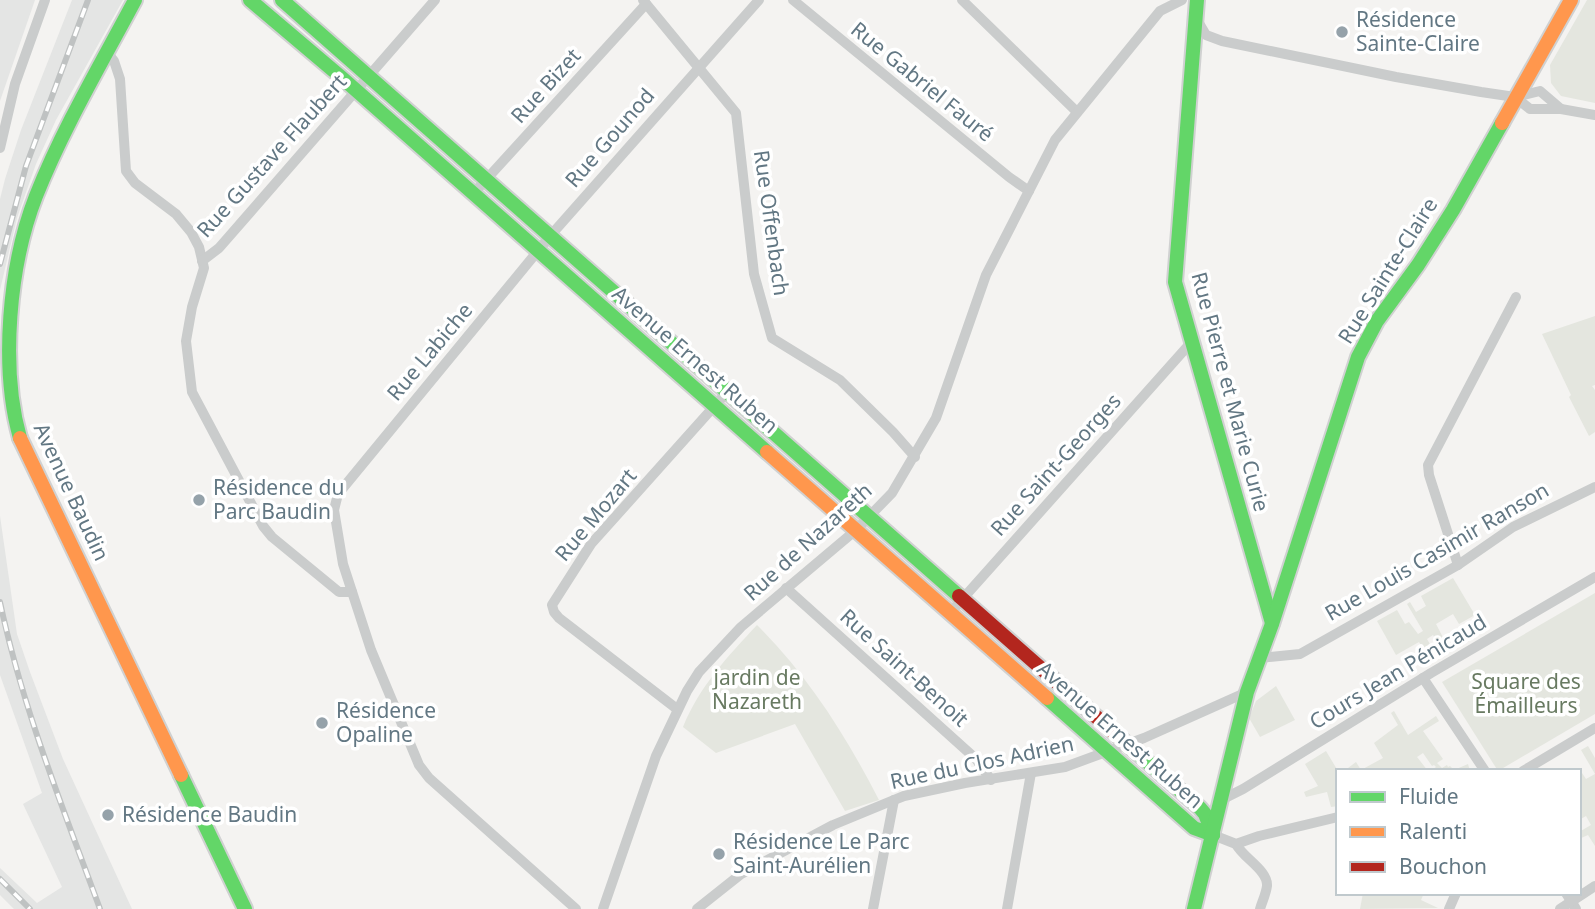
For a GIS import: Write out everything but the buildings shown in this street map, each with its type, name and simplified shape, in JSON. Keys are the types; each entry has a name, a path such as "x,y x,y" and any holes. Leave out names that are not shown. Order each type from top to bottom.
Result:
{"street":[{"path":"0,148 15,84 45,0"},
{"name":"Avenue Baudin","path":"135,0 67,127 35,198 14,281 8,338 8,386 19,436 245,909"},
{"name":"Avenue Ernest Ruben","path":"250,0 341,77 1194,828 1213,835"},
{"name":"Avenue Ernest Ruben","path":"282,0 1200,808 1213,835"},
{"name":"Rue Gustave Flaubert","path":"202,261 219,248 435,0"},
{"name":"Rue Gounod","path":"551,235 759,0"},
{"name":"Rue Gabriel Fauré","path":"793,0 998,169 1029,191"},
{"path":"962,0 1077,113"},
{"name":"Rue de Nazareth","path":"603,909 644,789 677,709 699,672 717,651 786,588 856,530 892,493 936,418 986,275 1055,140 1160,10 1182,0"},
{"name":"Rue Pierre et Marie Curie","path":"1196,0 1175,282 1272,624"},
{"name":"Rue Sainte-Claire","path":"1194,909 1247,692 1272,624 1358,357 1377,321 1418,265 1453,210 1571,0"},
{"name":"Rue Offenbach","path":"644,2 736,113 754,274 772,338 840,380 915,457"},
{"name":"Rue Bizet","path":"473,194 644,2"},
{"path":"1196,18 1206,35 1222,41 1396,77 1515,97 1540,91 1561,108"},
{"path":"107,52 114,61 120,79 127,171 135,184 176,214 199,247 204,268 192,307 186,341 192,391 242,489 272,537 340,592 352,593 371,650 419,765 429,778 576,909"},
{"path":"1515,97 1530,109 1561,108 1595,116"},
{"name":"Rue Labiche","path":"352,593 343,564 334,510 338,494 551,235"},
{"path":"1458,565 1428,465 1516,297"},
{"name":"Rue Saint-Georges","path":"950,613 1187,347 1193,346"},
{"name":"Rue Mozart","path":"677,709 559,618 552,605 591,544 727,392"},
{"name":"Rue Louis Casimir Ranson","path":"1259,659 1300,654 1458,565 1513,527 1595,487"},
{"name":"Cours Jean Pénicaud","path":"1221,800 1244,789 1423,678 1595,577"},
{"name":"Rue Saint-Benoit","path":"786,588 976,759 991,780"},
{"path":"1423,678 1484,769"},
{"name":"Rue du Clos Adrien","path":"698,909 741,874 833,825 894,800 953,786 1065,766 1144,738 1247,692"},
{"path":"1527,769 1595,728"},
{"path":"1007,909 1031,773"},
{"path":"873,909 894,800"},
{"path":"1236,844 1336,817"},
{"path":"1213,835 1236,844 1265,877 1267,886 1261,909"},
{"path":"1560,909 1595,887"}],"shaded area":[{"path":"0,0 35,0 0,101"},
{"path":"72,0 123,0 56,120 36,164 17,218 0,290 0,199 21,130"},
{"path":"0,516 17,634 63,759 132,909 14,909 0,895 0,868 37,903 62,887 23,804 42,793 0,675"}],"green space":[{"path":"1587,0 1595,0 1595,103 1561,96 1551,83 1550,65"},
{"path":"1595,316 1595,385 1592,386 1595,390 1595,432 1589,436 1542,334"},
{"path":"1453,578 1475,615 1459,624 1453,614 1436,624 1449,649 1444,652 1433,635 1427,639 1437,656 1430,660 1419,642 1396,655 1377,621 1397,610 1405,624 1409,622 1418,634 1423,631 1407,604 1410,602 1416,612 1426,606 1421,596"},
{"name":"Square des Émailleurs","path":"1595,593 1595,714 1501,769 1497,769 1442,682"},
{"name":"jardin de Nazareth","path":"757,625 810,686 879,800 845,811 795,724 716,753 683,727 706,685"},
{"path":"1276,686 1295,720 1260,737 1249,718 1256,701"},
{"path":"1394,711 1408,735 1436,716 1439,721 1423,731 1443,759 1437,763 1442,768 1447,765 1453,769 1433,769 1436,767 1432,766 1423,753 1417,757 1426,769 1363,769 1383,758 1374,743 1398,725 1391,713"},
{"path":"1588,746 1595,758 1595,774 1581,750"},
{"path":"1326,751 1337,769 1336,806 1331,807 1327,792 1306,797 1304,792 1318,786 1305,764"},
{"path":"1356,762 1360,769 1349,769 1348,768"},
{"path":"1468,764 1469,769 1456,769"},
{"path":"1581,774 1586,779 1595,774 1595,846 1588,835 1581,838 1581,831 1591,825 1586,816 1581,819"},
{"path":"1363,895 1423,895 1421,900 1438,908 1360,909"}],"railway":[{"path":"0,264 26,166 88,0"},
{"path":"0,602 32,719 100,909"},
{"path":"0,879 30,909"}],"traffic: fast":[{"path":"20,438 10,380 9,348 10,316 19,253 36,196 58,146 135,0"},
{"path":"250,0 767,452"},
{"path":"282,0 959,596"},
{"path":"1197,0 1175,282 1272,623"},
{"path":"1194,909 1247,692 1272,624 1358,357 1377,321 1418,265 1453,210 1502,123"},
{"path":"1047,698 1194,828 1213,835"},
{"path":"1127,744 1200,808 1213,835"},
{"path":"181,775 245,909"}],"traffic: slow":[{"path":"1502,123 1571,0"},
{"path":"20,438 181,775"},
{"path":"767,452 1047,698"}],"traffic: jam":[{"path":"959,596 1127,744"}],"place":[{"name":"Résidence Sainte-Claire","path":"1342,32"},
{"name":"Résidence du Parc Baudin","path":"199,500"},
{"name":"Résidence Opaline","path":"322,723"},
{"name":"Résidence Baudin","path":"108,815"},
{"name":"Résidence Le Parc Saint-Aurélien","path":"719,854"}]}
